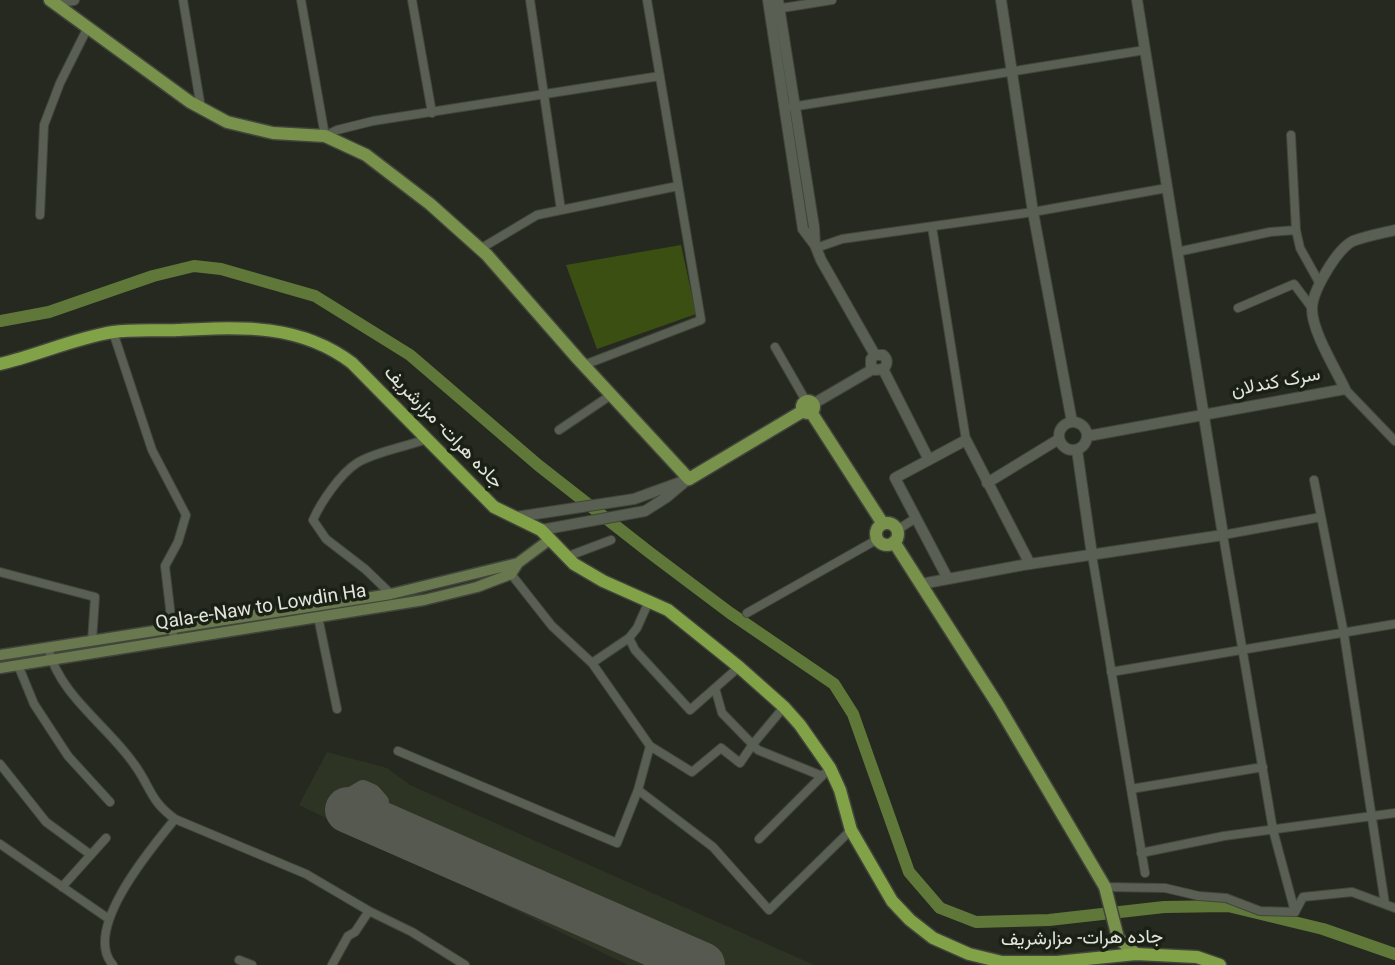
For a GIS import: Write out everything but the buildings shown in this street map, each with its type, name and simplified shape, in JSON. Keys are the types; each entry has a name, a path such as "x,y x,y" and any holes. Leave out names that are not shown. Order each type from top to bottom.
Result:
{"highway":[{"name":"جاده هرات- مزارشریف","path":"0,364 113,332 224,328 273,330 306,337 334,349 352,363 494,507 545,535 566,557 603,581 668,610 739,667 784,708 800,725 826,772 840,790 851,830 892,901 910,920 933,937 968,954 1002,962 1057,962 1136,954 1179,960 1197,957 1220,965"}],"main road":[{"path":"64,6 88,27 201,108 227,121 273,133 325,136 366,155 430,204 480,249 689,479 808,407 883,524"},
{"path":"896,536 883,544 878,539 878,528 883,524 893,524 896,536 921,584 998,705 1105,887 1118,938 1136,954"},
{"name":"Qala-e-Naw to Lowdin Ha","path":"0,655 50,654 349,606 424,600 477,587 511,574 545,535"},
{"name":"Qala-e-Naw to Lowdin Ha","path":"0,668 18,665 92,641 318,617 391,593 430,586 518,563"}],"street":[{"path":"183,0 201,108"},
{"path":"301,0 325,136 337,130 373,121 660,76"},
{"path":"412,0 432,113"},
{"path":"530,0 561,210"},
{"path":"583,365 701,320 647,0"},
{"path":"775,347 808,407 887,365 885,357 875,355 816,247 789,108 774,5 832,0"},
{"path":"1001,0 1033,212 1072,422"},
{"path":"1137,0 1273,830 1295,912"},
{"path":"40,215 44,125 60,83 88,27"},
{"path":"789,108 1145,50"},
{"path":"1291,135 1296,230 1300,248 1320,284"},
{"path":"480,249 537,215 678,186"},
{"path":"816,247 842,239 1033,212 1167,188"},
{"path":"932,227 966,440 1030,564"},
{"path":"1177,252 1270,232 1296,230"},
{"path":"1312,308 1320,284 1331,264 1351,242 1395,230"},
{"path":"1238,308 1294,284 1312,308"},
{"name":"سرک کندلان","path":"1088,436 1345,388 1318,331 1312,308"},
{"path":"113,332 152,450 186,515 178,542 165,566 173,634"},
{"path":"878,369 929,460"},
{"path":"1345,388 1393,437"},
{"path":"559,430 611,395"},
{"path":"1072,422 1084,427 1088,436 1085,445 1077,450 1068,450 1059,439 1060,429 1072,422"},
{"path":"391,593 326,539 313,520 325,496 356,463 426,439"},
{"path":"987,483 1059,439"},
{"path":"948,579 895,478 966,440"},
{"path":"1077,450 1144,873"},
{"path":"516,517 634,499 689,479"},
{"path":"545,535 563,524 645,511 689,479"},
{"path":"1314,480 1344,634 1385,904"},
{"path":"921,584 1321,517"},
{"path":"896,536 916,518"},
{"path":"747,613 878,539"},
{"path":"566,557 611,540"},
{"path":"0,572 95,597 92,641"},
{"path":"511,574 552,626 592,663 650,746 692,772 721,748 740,763 784,708"},
{"path":"592,663 629,638 638,628 649,601"},
{"path":"318,617 337,709"},
{"path":"1111,672 1395,624"},
{"path":"629,638 635,650 687,708 693,709 739,667"},
{"path":"50,654 65,684 77,700 135,764 159,807 175,819 294,869 412,932 465,965"},
{"path":"18,665 34,704 68,755 110,802"},
{"path":"715,688 722,713 765,755 826,772 759,839"},
{"path":"398,751 613,843 619,840 638,790 650,746"},
{"path":"0,764 46,822 91,855"},
{"path":"1131,789 1263,766"},
{"path":"638,790 713,847 769,909 851,830"},
{"path":"1141,853 1224,836 1395,813"},
{"path":"100,965 111,962 105,937 110,919 131,876 175,819"},
{"path":"62,887 106,838"},
{"path":"0,844 110,919"},
{"path":"1105,887 1165,888 1199,897 1226,898 1260,911 1295,912"},
{"path":"1295,912 1303,897 1326,893 1352,892 1395,908"},
{"path":"332,965 348,936 355,932 369,911"},
{"path":"239,960 252,965"}],"shaded area":[{"path":"327,752 387,768 410,785 814,965 628,965 299,805"}],"green space":[{"path":"681,245 696,314 597,349 566,265"}],"waterway":[{"path":"0,321 49,312 153,276 194,266 221,269 315,296 410,355 538,465 649,552 730,613 834,684 853,714 909,872 940,908 976,922 1049,920 1164,907 1228,906 1323,929 1395,954"}],"taxiway":[{"path":"348,810 353,795 363,789 372,793 380,802 376,822"}],"runway":[{"path":"348,810 702,965"}]}
